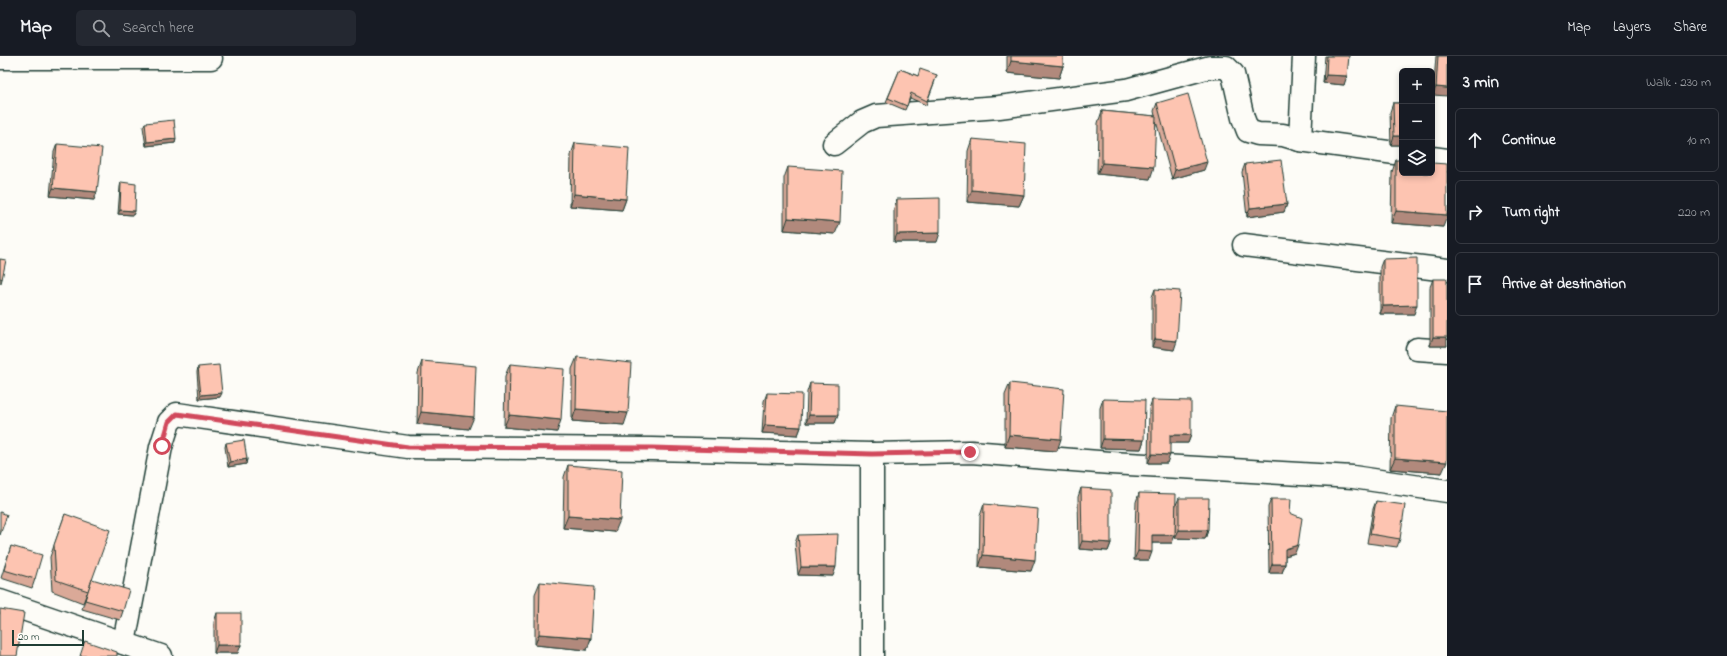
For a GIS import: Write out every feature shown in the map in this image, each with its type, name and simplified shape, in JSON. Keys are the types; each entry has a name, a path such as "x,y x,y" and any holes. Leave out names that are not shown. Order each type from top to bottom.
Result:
{"street":[{"path":"1300,140 1304,56"},
{"path":"0,58 211,58"},
{"path":"834,144 862,122 876,116 999,107 1126,90 1210,67 1226,67 1233,74 1243,118 1248,131 1258,134 1283,135 1300,140 1399,154"},
{"path":"1435,158 1447,160"},
{"path":"1244,245 1447,270"},
{"path":"1417,349 1447,350"},
{"path":"124,643 162,446 169,422 177,414 408,447 652,448 872,454 970,452 1112,463 1353,476 1447,491"},
{"path":"872,454 872,656"},
{"path":"0,601 161,656"}],"building":[{"path":"1011,56 1063,56 1063,66 1011,61"},
{"path":"1327,56 1349,56 1347,76 1326,75"},
{"path":"1438,56 1447,56 1447,88 1436,87"},
{"path":"900,69 918,76 920,69 937,75 927,101 911,93 907,106 888,98"},
{"path":"1188,94 1207,162 1175,170 1157,103"},
{"path":"1393,103 1399,103 1399,136 1394,136"},
{"path":"1102,111 1156,116 1154,167 1102,163"},
{"path":"174,120 176,139 147,142 145,123"},
{"path":"972,139 1026,144 1024,195 972,190"},
{"path":"575,143 629,148 626,199 574,194"},
{"path":"57,144 102,148 97,192 53,188"},
{"path":"1281,160 1287,204 1250,208 1245,164"},
{"path":"1396,160 1399,160 1399,176 1435,176 1435,163 1447,164 1447,215 1396,211"},
{"path":"788,167 842,171 840,222 788,218"},
{"path":"121,182 136,184 135,211 120,210"},
{"path":"940,198 940,233 897,234 897,199"},
{"path":"1417,258 1417,305 1383,306 1383,259"},
{"path":"0,259 6,260 2,279 0,278"},
{"path":"1433,279 1447,279 1447,337 1433,337"},
{"path":"1155,289 1180,291 1177,341 1155,339"},
{"path":"577,357 631,363 628,413 576,409"},
{"path":"422,361 476,366 474,417 421,412"},
{"path":"510,364 564,369 561,420 509,415"},
{"path":"219,365 222,393 201,395 198,367"},
{"path":"810,383 838,384 838,415 809,415"},
{"path":"1010,383 1064,389 1061,439 1009,435"},
{"path":"767,393 802,394 801,427 765,425"},
{"path":"1103,399 1145,400 1144,440 1103,439"},
{"path":"1152,400 1191,401 1191,435 1170,435 1170,455 1152,454"},
{"path":"1395,406 1447,411 1447,462 1395,458"},
{"path":"244,440 247,459 230,462 226,443"},
{"path":"568,465 622,470 620,520 568,516"},
{"path":"1081,488 1111,490 1111,543 1082,541"},
{"path":"1139,493 1176,494 1175,535 1152,535 1152,552 1138,551"},
{"path":"1179,498 1209,498 1208,530 1179,530"},
{"path":"1271,499 1291,499 1290,513 1302,518 1298,545 1285,549 1285,564 1272,564"},
{"path":"1376,501 1405,505 1400,539 1370,534"},
{"path":"984,504 1038,509 1035,560 983,555"},
{"path":"0,512 7,515 0,535"},
{"path":"65,514 110,530 88,591 56,580 54,545"},
{"path":"838,534 836,567 801,567 798,535"},
{"path":"11,546 42,555 35,579 4,570"},
{"path":"92,579 129,590 123,611 85,600"},
{"path":"540,582 594,587 591,638 539,634"},
{"path":"0,609 24,613 17,656 0,656"},
{"path":"217,613 241,613 241,645 217,645"},
{"path":"85,641 117,652 117,656 80,656"}],"route":[{"path":"162,446 169,422 177,414 408,447 652,448 872,454 970,452"}]}
